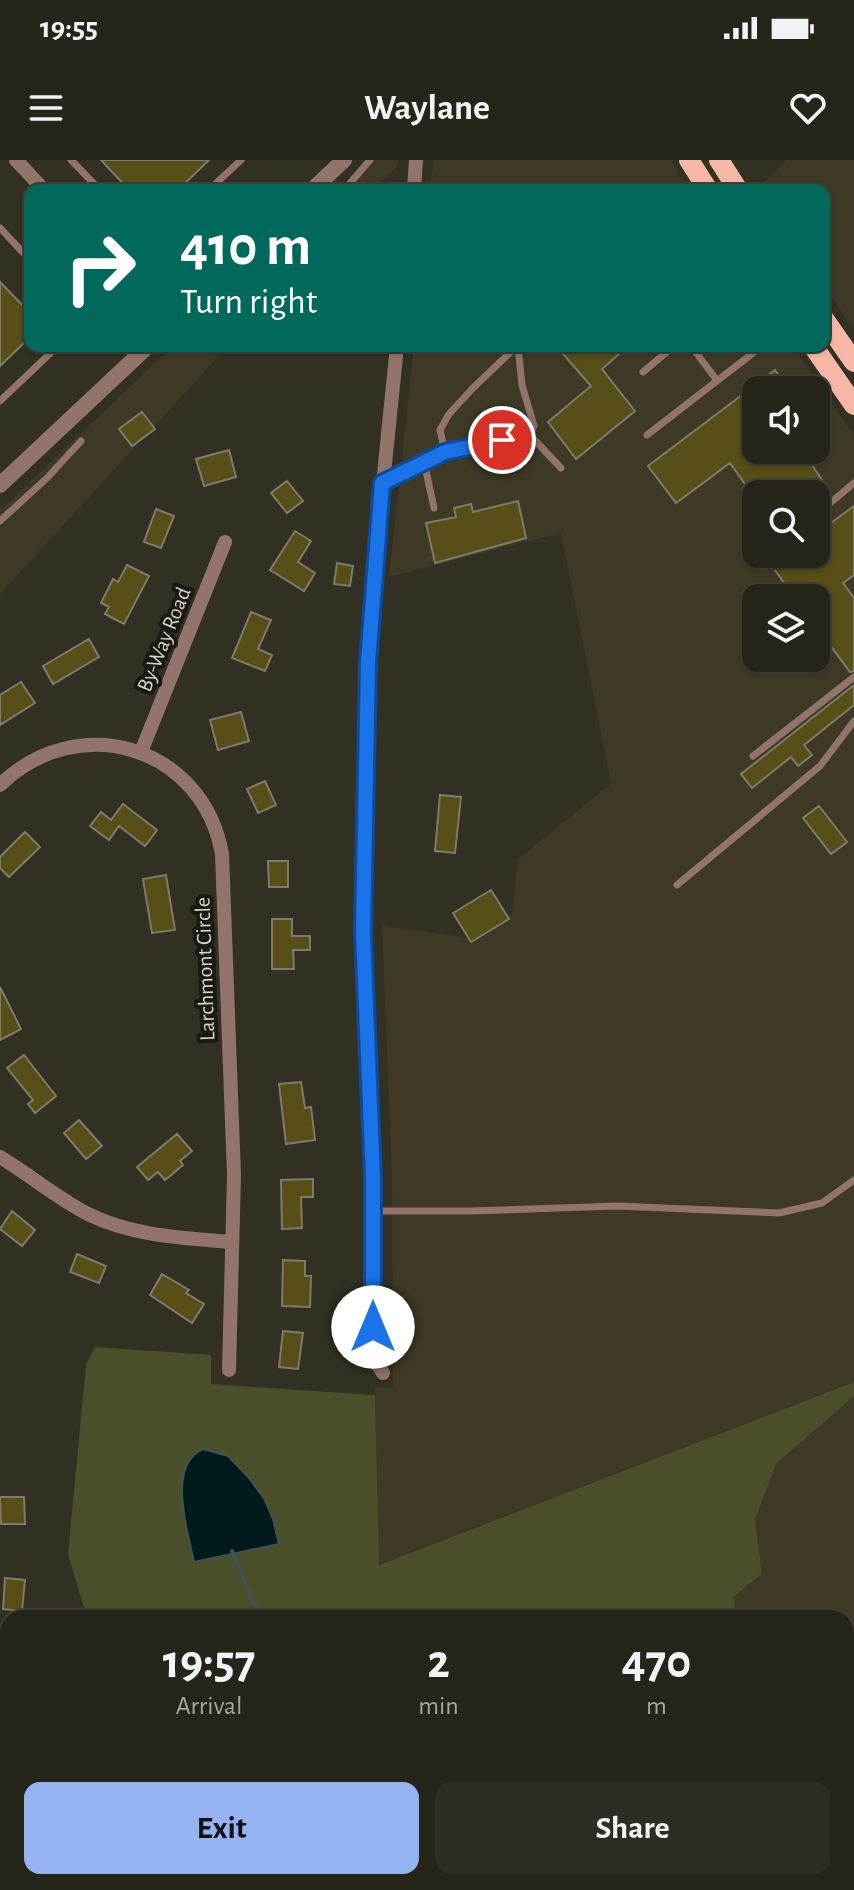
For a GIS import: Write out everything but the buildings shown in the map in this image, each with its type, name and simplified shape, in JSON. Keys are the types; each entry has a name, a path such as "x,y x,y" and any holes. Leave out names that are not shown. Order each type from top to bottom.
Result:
{"main road":[{"path":"689,160 702,184"},
{"path":"719,160 734,184"},
{"path":"830,328 854,362"},
{"path":"817,352 854,405"}],"street":[{"path":"16,160 38,184"},
{"path":"318,184 344,160"},
{"path":"414,184 416,160"},
{"path":"0,485 142,352"},
{"path":"383,1373 373,1357 374,1211 363,932 368,663 396,352"},
{"name":"By-Way Road","path":"141,752 225,542"},
{"name":"Larchmont Circle","path":"0,785 35,758 67,747 114,746 141,752 160,762 191,789 219,836 234,1175 229,1370"},
{"path":"0,1157 80,1210 115,1225 173,1238 232,1242"}],"lane":[{"path":"71,160 94,184"},
{"path":"215,184 241,160"},
{"path":"349,184 370,160"},
{"path":"0,228 24,254"},
{"path":"0,401 52,352"},
{"path":"445,452 440,430 449,414 512,352"},
{"path":"519,352 522,385 534,426 530,435"},
{"path":"643,372 667,352"},
{"path":"696,352 716,379"},
{"path":"647,435 754,352"},
{"path":"382,483 445,452 530,435"},
{"path":"530,435 561,468"},
{"path":"0,521 47,478 81,441"},
{"path":"424,462 434,508"},
{"path":"830,503 854,483"},
{"path":"753,756 854,677"},
{"path":"677,885 820,766 854,721"},
{"path":"374,1211 617,1206 779,1213 822,1203 854,1180"}],"shaded area":[{"path":"370,160 398,160 397,166 380,184 344,184"},
{"path":"434,160 671,160 685,184 431,184"},
{"path":"786,160 854,160 854,330 830,296 830,184 763,184"},
{"path":"167,352 222,352 0,594 0,510"},
{"path":"413,352 797,352 813,376 742,376 742,464 830,464 830,401 854,436 854,1382 378,1565 375,1387 393,1388 392,1178 382,926 471,938 512,914 518,859 611,784 561,533 389,577"},
{"path":"854,1396 854,1610 735,1610 733,1597 762,1572 755,1520 776,1464"}],"green space":[{"path":"95,1347 211,1355 211,1384 375,1395 379,1565 854,1382 854,1396 776,1464 755,1520 762,1573 734,1597 735,1610 85,1610 68,1554 86,1365"}],"water":[{"path":"203,1449 228,1456 249,1478 265,1500 279,1544 194,1562 184,1517 182,1484 192,1457"}],"waterway":[{"path":"232,1551 258,1610"}],"route":[{"path":"373,1327 373,1179 363,932 368,663 382,483 445,452 502,440"}]}
